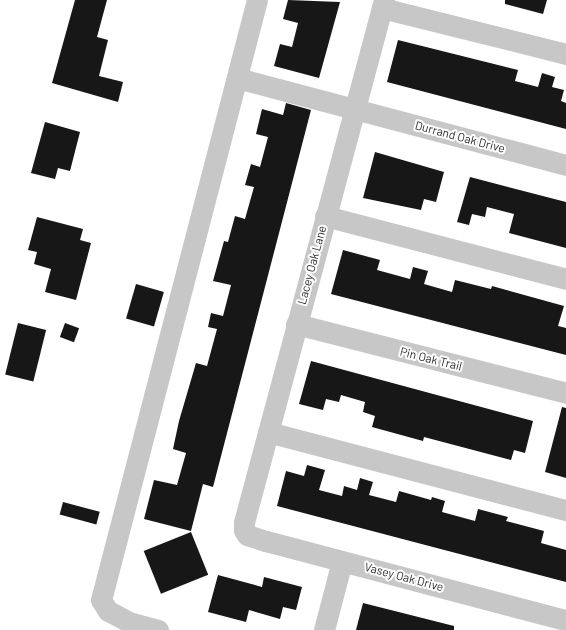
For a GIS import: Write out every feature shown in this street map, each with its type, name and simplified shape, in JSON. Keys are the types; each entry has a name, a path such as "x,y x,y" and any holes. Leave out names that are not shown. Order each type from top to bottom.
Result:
{"street":[{"path":"158,630 131,623 108,611 101,600 257,0"},
{"path":"383,4 566,54"},
{"name":"Lacey Oak Lane","path":"244,530 244,522 296,324 383,4"},
{"name":"Durrand Oak Drive","path":"237,78 566,165"},
{"path":"325,216 566,279"},
{"name":"Pin Oak Trail","path":"296,324 566,393"},
{"path":"268,432 566,510"},
{"name":"Vasey Oak Drive","path":"244,530 247,535 266,541 566,620"},
{"path":"324,630 342,561"}],"building":[{"path":"75,0 107,0 97,37 108,40 99,76 123,82 118,102 52,83"},
{"path":"288,0 340,2 319,78 274,66 280,44 292,47 298,23 283,19"},
{"path":"505,0 547,0 543,14 505,4"},
{"path":"398,40 518,70 515,81 538,87 542,73 555,77 552,87 564,90 561,101 566,103 566,129 387,82"},
{"path":"286,103 311,110 213,487 203,484 191,531 144,519 154,480 177,485 186,453 173,449 179,421 196,363 207,366 217,329 208,327 211,313 223,316 231,285 213,281 224,241 228,242 235,216 245,219 254,187 245,185 251,164 260,167 268,137 256,134 262,109 283,115"},
{"path":"45,122 80,132 70,171 58,168 55,179 31,173"},
{"path":"375,152 444,172 436,202 424,199 421,210 363,198"},
{"path":"470,177 566,202 566,248 509,233 514,214 487,207 485,217 472,214 469,225 457,222"},
{"path":"37,217 83,229 80,240 91,243 76,300 45,292 51,269 34,264 37,252 28,250"},
{"path":"343,250 380,260 377,270 410,279 413,267 428,271 424,284 452,292 455,280 491,289 492,286 564,306 558,326 566,328 566,355 331,294"},
{"path":"136,284 164,292 154,327 126,319"},
{"path":"18,323 46,330 33,381 5,374"},
{"path":"65,323 79,328 74,342 60,337"},
{"path":"311,361 533,421 525,453 514,450 511,460 424,437 423,441 372,427 375,416 363,412 365,402 341,395 339,402 326,399 323,410 299,404"},
{"path":"562,407 566,408 566,478 545,472"},
{"path":"307,465 325,470 319,490 342,496 344,486 357,490 360,478 373,482 369,495 396,502 399,491 431,500 432,497 445,501 442,512 475,521 478,509 508,517 506,521 544,531 541,543 566,550 566,582 277,506 286,471 304,476"},
{"path":"63,502 100,512 96,524 60,515"},
{"path":"191,532 208,575 161,594 144,551"},
{"path":"218,575 262,587 264,577 302,587 296,610 283,607 280,619 249,610 246,622 208,612"},
{"path":"363,603 454,626 454,630 356,630"}]}
